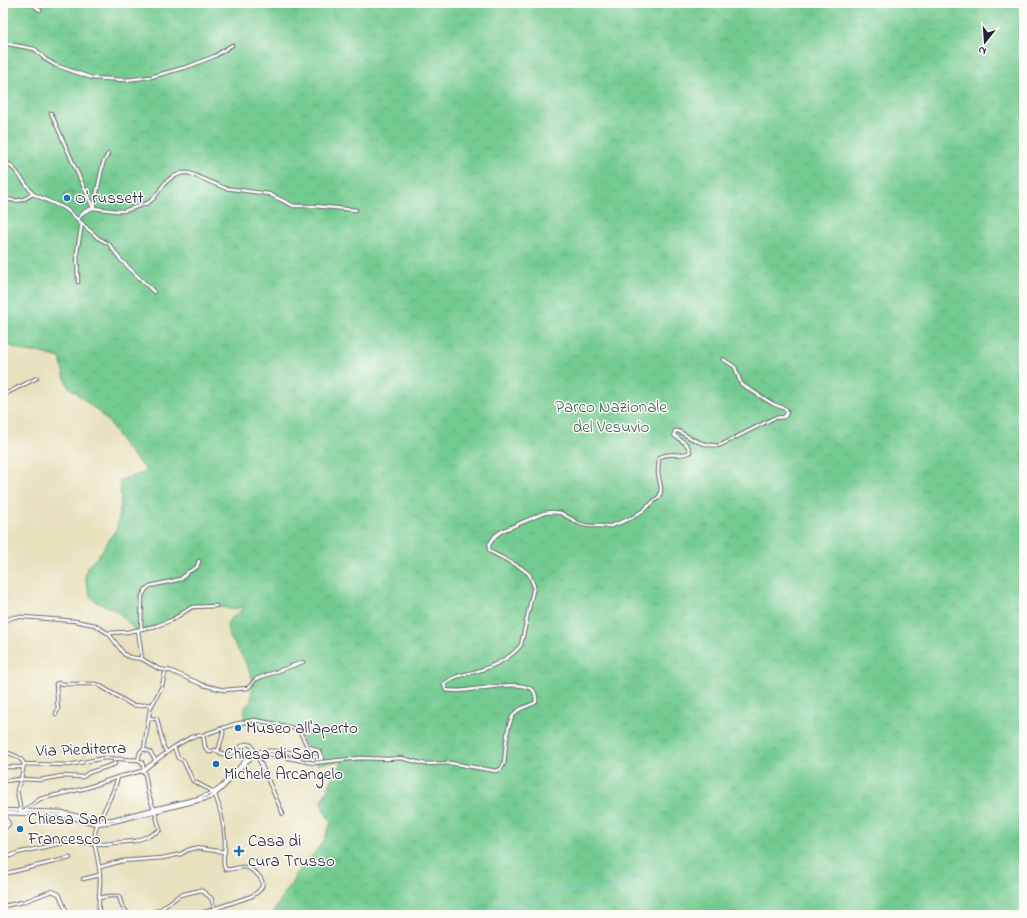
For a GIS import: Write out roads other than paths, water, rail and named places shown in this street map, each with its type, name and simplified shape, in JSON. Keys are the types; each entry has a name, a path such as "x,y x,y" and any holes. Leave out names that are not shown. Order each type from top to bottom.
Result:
{"street":[{"path":"30,3 40,10"},
{"path":"3,43 35,49 45,59 55,65 92,78 125,80 144,78 190,66 219,54 232,45"},
{"path":"51,113 93,207"},
{"path":"93,207 101,170 108,154"},
{"path":"3,159 16,171 33,194 61,206 78,219 98,238 108,244 120,259 154,292"},
{"path":"78,219 84,212 93,207 117,212 139,206 154,198 165,183 172,177 182,173 189,173 225,188 269,194 294,206 356,210"},
{"path":"3,198 17,201 33,194"},
{"path":"78,282 76,252 82,223"},
{"path":"3,811 61,812 99,821 118,818 215,793 251,754 255,751 265,750 286,752 321,760 407,758 425,764 450,763 496,771 499,770 503,767 507,733 514,715 517,711 536,702 536,694 533,690 505,686 457,691 446,690 444,688 447,681 491,666 503,660 515,652 521,644 534,586 529,574 520,567 491,552 489,545 495,536 544,513 561,513 580,524 588,526 611,526 625,521 645,509 660,496 661,492 658,473 659,458 667,454 686,455 690,452 687,445 674,435 675,431 678,431 696,441 714,446 721,445 774,418 784,417 786,415 786,409 773,404 741,384 735,367 723,359"},
{"path":"3,395 37,378"},
{"path":"142,660 140,629 142,596 146,589 150,586 181,579 188,572 197,567 199,561"},
{"path":"108,633 140,629 161,624 192,607 216,606"},
{"path":"3,621 14,617 24,617 75,621 95,626 108,633 127,656 142,660 159,670 168,670 203,685 224,690 248,688 254,680 260,677 303,662"},
{"path":"3,858 17,853 56,844 80,842 95,844 135,840 160,830 148,792 142,762 138,760 140,752 144,749 152,705 160,691 165,673 168,670"},
{"path":"56,714 58,709 56,684 59,683 97,684 132,705 152,705"},
{"path":"149,718 157,719 164,748 167,752"},
{"path":"22,812 48,796 86,788 144,769 174,747 191,737 203,736 223,728 254,720 296,729 301,732 307,746 319,751 321,760"},
{"path":"218,751 223,734 223,728"},
{"path":"203,736 207,750 211,752 215,750 228,755 248,744 257,754 283,814"},
{"path":"174,747 178,758 183,760 193,781 215,793 221,812 226,841 223,862 225,869 228,870 239,867 248,868 262,879 262,888 252,896 196,915"},
{"path":"144,749 150,752 156,761"},
{"path":"3,751 22,760 23,765 21,779 17,790 22,812"},
{"path":"3,811 62,815 97,824 113,822 201,801 224,788 248,760 257,754 264,753 313,763 321,760"},
{"path":"3,781 21,779 40,780 62,776 83,777 88,773 115,764 114,759"},
{"name":"Via Piediterra","path":"3,767 23,765 69,765 95,760 114,759 138,760"},
{"path":"100,915 98,911 100,867 94,834 118,777"},
{"path":"3,811 9,824 3,828"},
{"path":"100,867 122,860 162,858 180,854 195,848 225,852"},
{"path":"3,874 70,858"},
{"path":"83,878 100,875"},
{"path":"145,915 161,909 180,895 201,890 211,898 215,909"},
{"path":"3,906 23,902 52,891 59,894 67,913 96,914"},
{"path":"99,898 119,896 122,906 129,915"}],"waterway":[{"path":"530,900 535,900 556,891 610,887 630,881 648,872 672,867"},
{"path":"450,915 470,906 482,909 506,905 521,908"}],"place":[{"name":"O' russett","path":"67,198"},
{"name":"Museo all'aperto","path":"238,728"},
{"name":"Chiesa di San Michele Arcangelo","path":"216,764"},
{"name":"Chiesa San Francesco","path":"20,829"},
{"name":"Casa di cura Trusso","path":"239,851"}],"park label":[{"name":"Parco Nazionale del Vesuvio","path":"611,417"}]}
